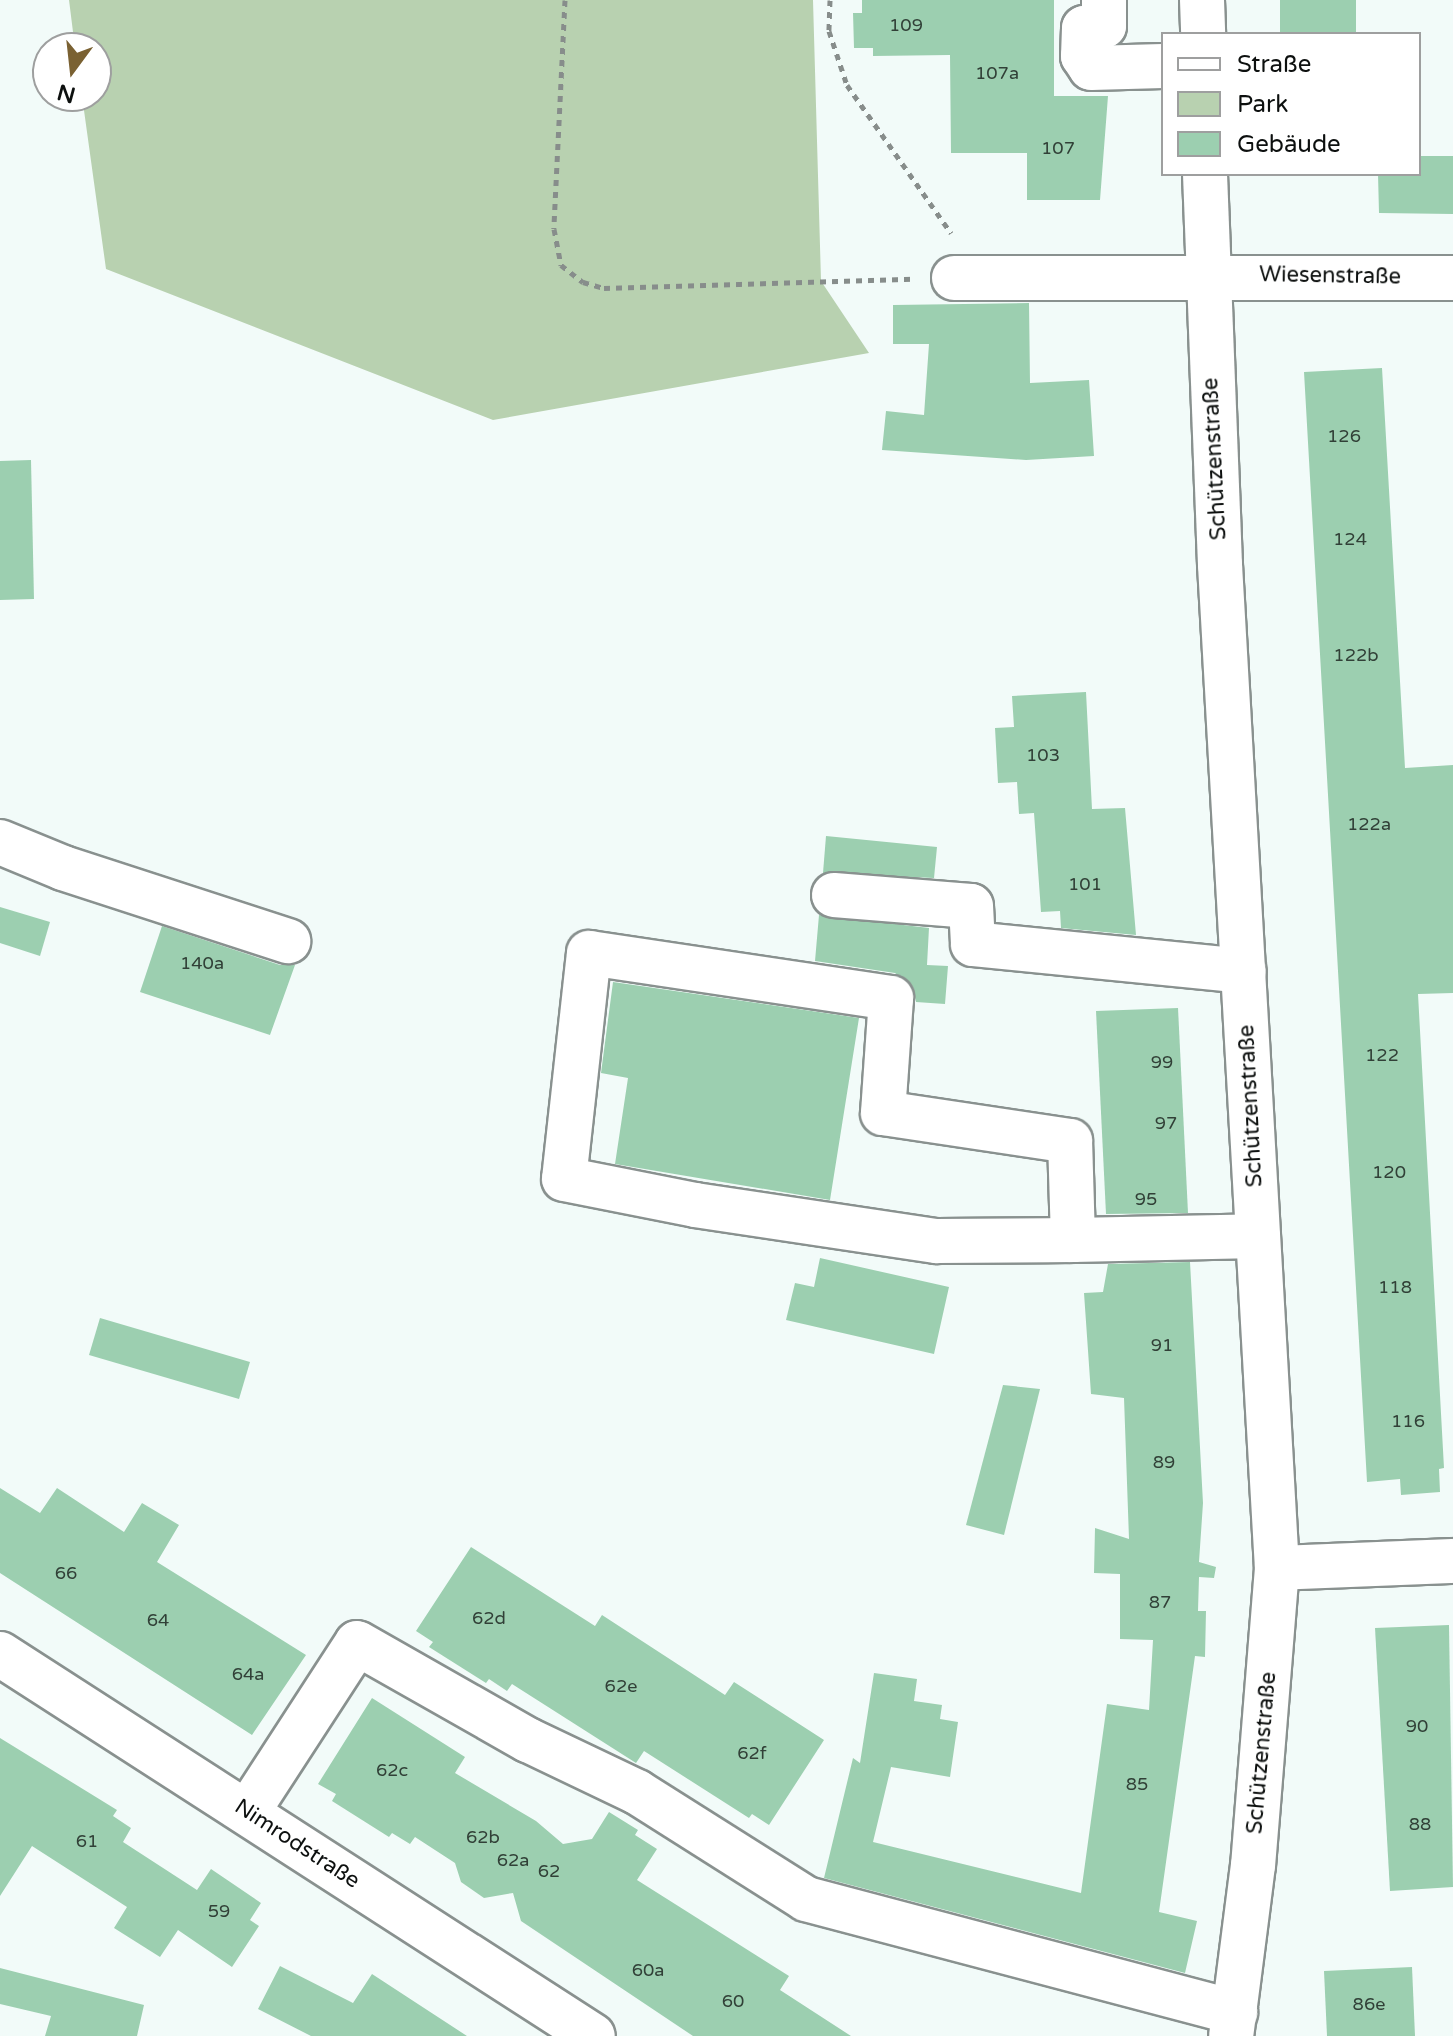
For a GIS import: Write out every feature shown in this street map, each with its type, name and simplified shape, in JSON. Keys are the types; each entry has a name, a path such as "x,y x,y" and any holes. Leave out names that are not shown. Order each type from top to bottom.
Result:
{"main road":[{"path":"1104,0 1104,26 1084,28 1083,56 1091,68 1161,66"},
{"path":"1202,0 1203,32"},
{"name":"Schützenstraße","path":"1205,176 1207,274 1277,1568 1233,2024"},
{"name":"Wiesenstraße","path":"954,278 1207,274 1453,278"},
{"path":"0,842 63,868 288,941"},
{"path":"834,895 971,906 973,944 1244,971"},
{"path":"1073,1240 1070,1141 883,1113 891,998 589,953 564,1179 695,1205 937,1241 1073,1240 1258,1236"},
{"path":"1277,1568 1453,1561"},
{"path":"248,1811 357,1643 528,1740 637,1792 806,1899 1233,2024"},
{"name":"Nimrodstraße","path":"0,1654 593,2036"}],"path":[{"path":"565,0 554,229 561,265 583,282 604,288 954,278"},
{"path":"830,0 829,31 847,85 945,228 999,277"}],"green space":[{"path":"69,0 813,0 821,281 869,353 493,420 106,269 84,112 112,112 112,32 73,32"}],"building":[{"path":"862,0 1054,0 1054,96 1108,96 1100,200 1027,200 1027,153 951,153 950,55 873,56 873,48 854,48 853,13 862,13"},
{"path":"1280,0 1356,0 1356,32 1280,32"},
{"path":"1421,156 1453,156 1453,214 1379,213 1378,176 1421,176"},
{"path":"1029,303 1030,383 1089,380 1094,456 1026,460 882,450 886,411 924,415 929,344 893,344 893,305"},
{"path":"1382,368 1405,768 1453,765 1453,993 1418,994 1444,1468 1439,1469 1440,1492 1401,1495 1400,1479 1367,1482 1304,372"},
{"path":"31,460 34,599 0,600 0,461"},
{"path":"1086,692 1092,809 1125,808 1136,935 1061,928 1060,911 1041,912 1034,813 1019,814 1017,782 998,783 995,728 1014,727 1012,696"},
{"path":"826,836 937,847 934,878 823,873"},
{"path":"0,907 50,922 40,956 0,943"},
{"path":"819,915 929,928 927,965 948,966 945,1004 916,1002 913,987 895,973 815,961"},
{"path":"162,926 280,965 295,965 270,1035 140,992"},
{"path":"613,982 859,1018 830,1200 615,1164 628,1078 601,1073"},
{"path":"1178,1008 1188,1213 1106,1214 1096,1011"},
{"path":"820,1258 949,1287 934,1354 786,1320 795,1283 814,1287"},
{"path":"1190,1262 1203,1503 1199,1562 1216,1567 1214,1578 1199,1577 1198,1611 1206,1611 1205,1657 1195,1656 1159,1912 1197,1921 1185,1973 824,1878 853,1758 860,1763 874,1673 917,1679 914,1701 942,1705 940,1719 958,1722 950,1777 891,1767 873,1842 1081,1893 1107,1704 1149,1710 1153,1640 1120,1639 1120,1574 1094,1573 1095,1528 1129,1539 1124,1398 1091,1394 1084,1293 1103,1292 1108,1264"},
{"path":"100,1318 250,1362 239,1399 89,1355"},
{"path":"1003,1385 1040,1389 1004,1535 966,1525"},
{"path":"0,1488 40,1513 57,1488 124,1532 142,1503 179,1525 157,1562 306,1655 252,1735 0,1573"},
{"path":"471,1547 595,1626 602,1615 725,1695 734,1682 824,1740 769,1825 752,1814 749,1818 644,1751 636,1763 512,1684 507,1691 489,1679 486,1683 429,1647 433,1642 416,1631"},
{"path":"1449,1625 1453,1887 1390,1891 1375,1628"},
{"path":"372,1698 465,1757 455,1773 536,1821 563,1844 592,1839 609,1812 638,1830 635,1835 657,1849 637,1880 789,1976 780,1990 851,2036 693,2036 521,1921 513,1893 484,1898 461,1882 455,1863 415,1837 410,1844 392,1833 389,1837 332,1801 336,1794 318,1784"},
{"path":"0,1738 117,1810 113,1816 131,1828 123,1842 197,1890 211,1869 261,1903 250,1920 259,1926 232,1967 178,1930 160,1957 114,1928 127,1907 32,1846 0,1896"},
{"path":"280,1966 353,2003 372,1974 467,2036 311,2036 258,2009"},
{"path":"1412,1967 1415,2036 1327,2036 1324,1971"},
{"path":"0,1968 144,2005 137,2036 45,2036 51,2016 0,2004"}]}
